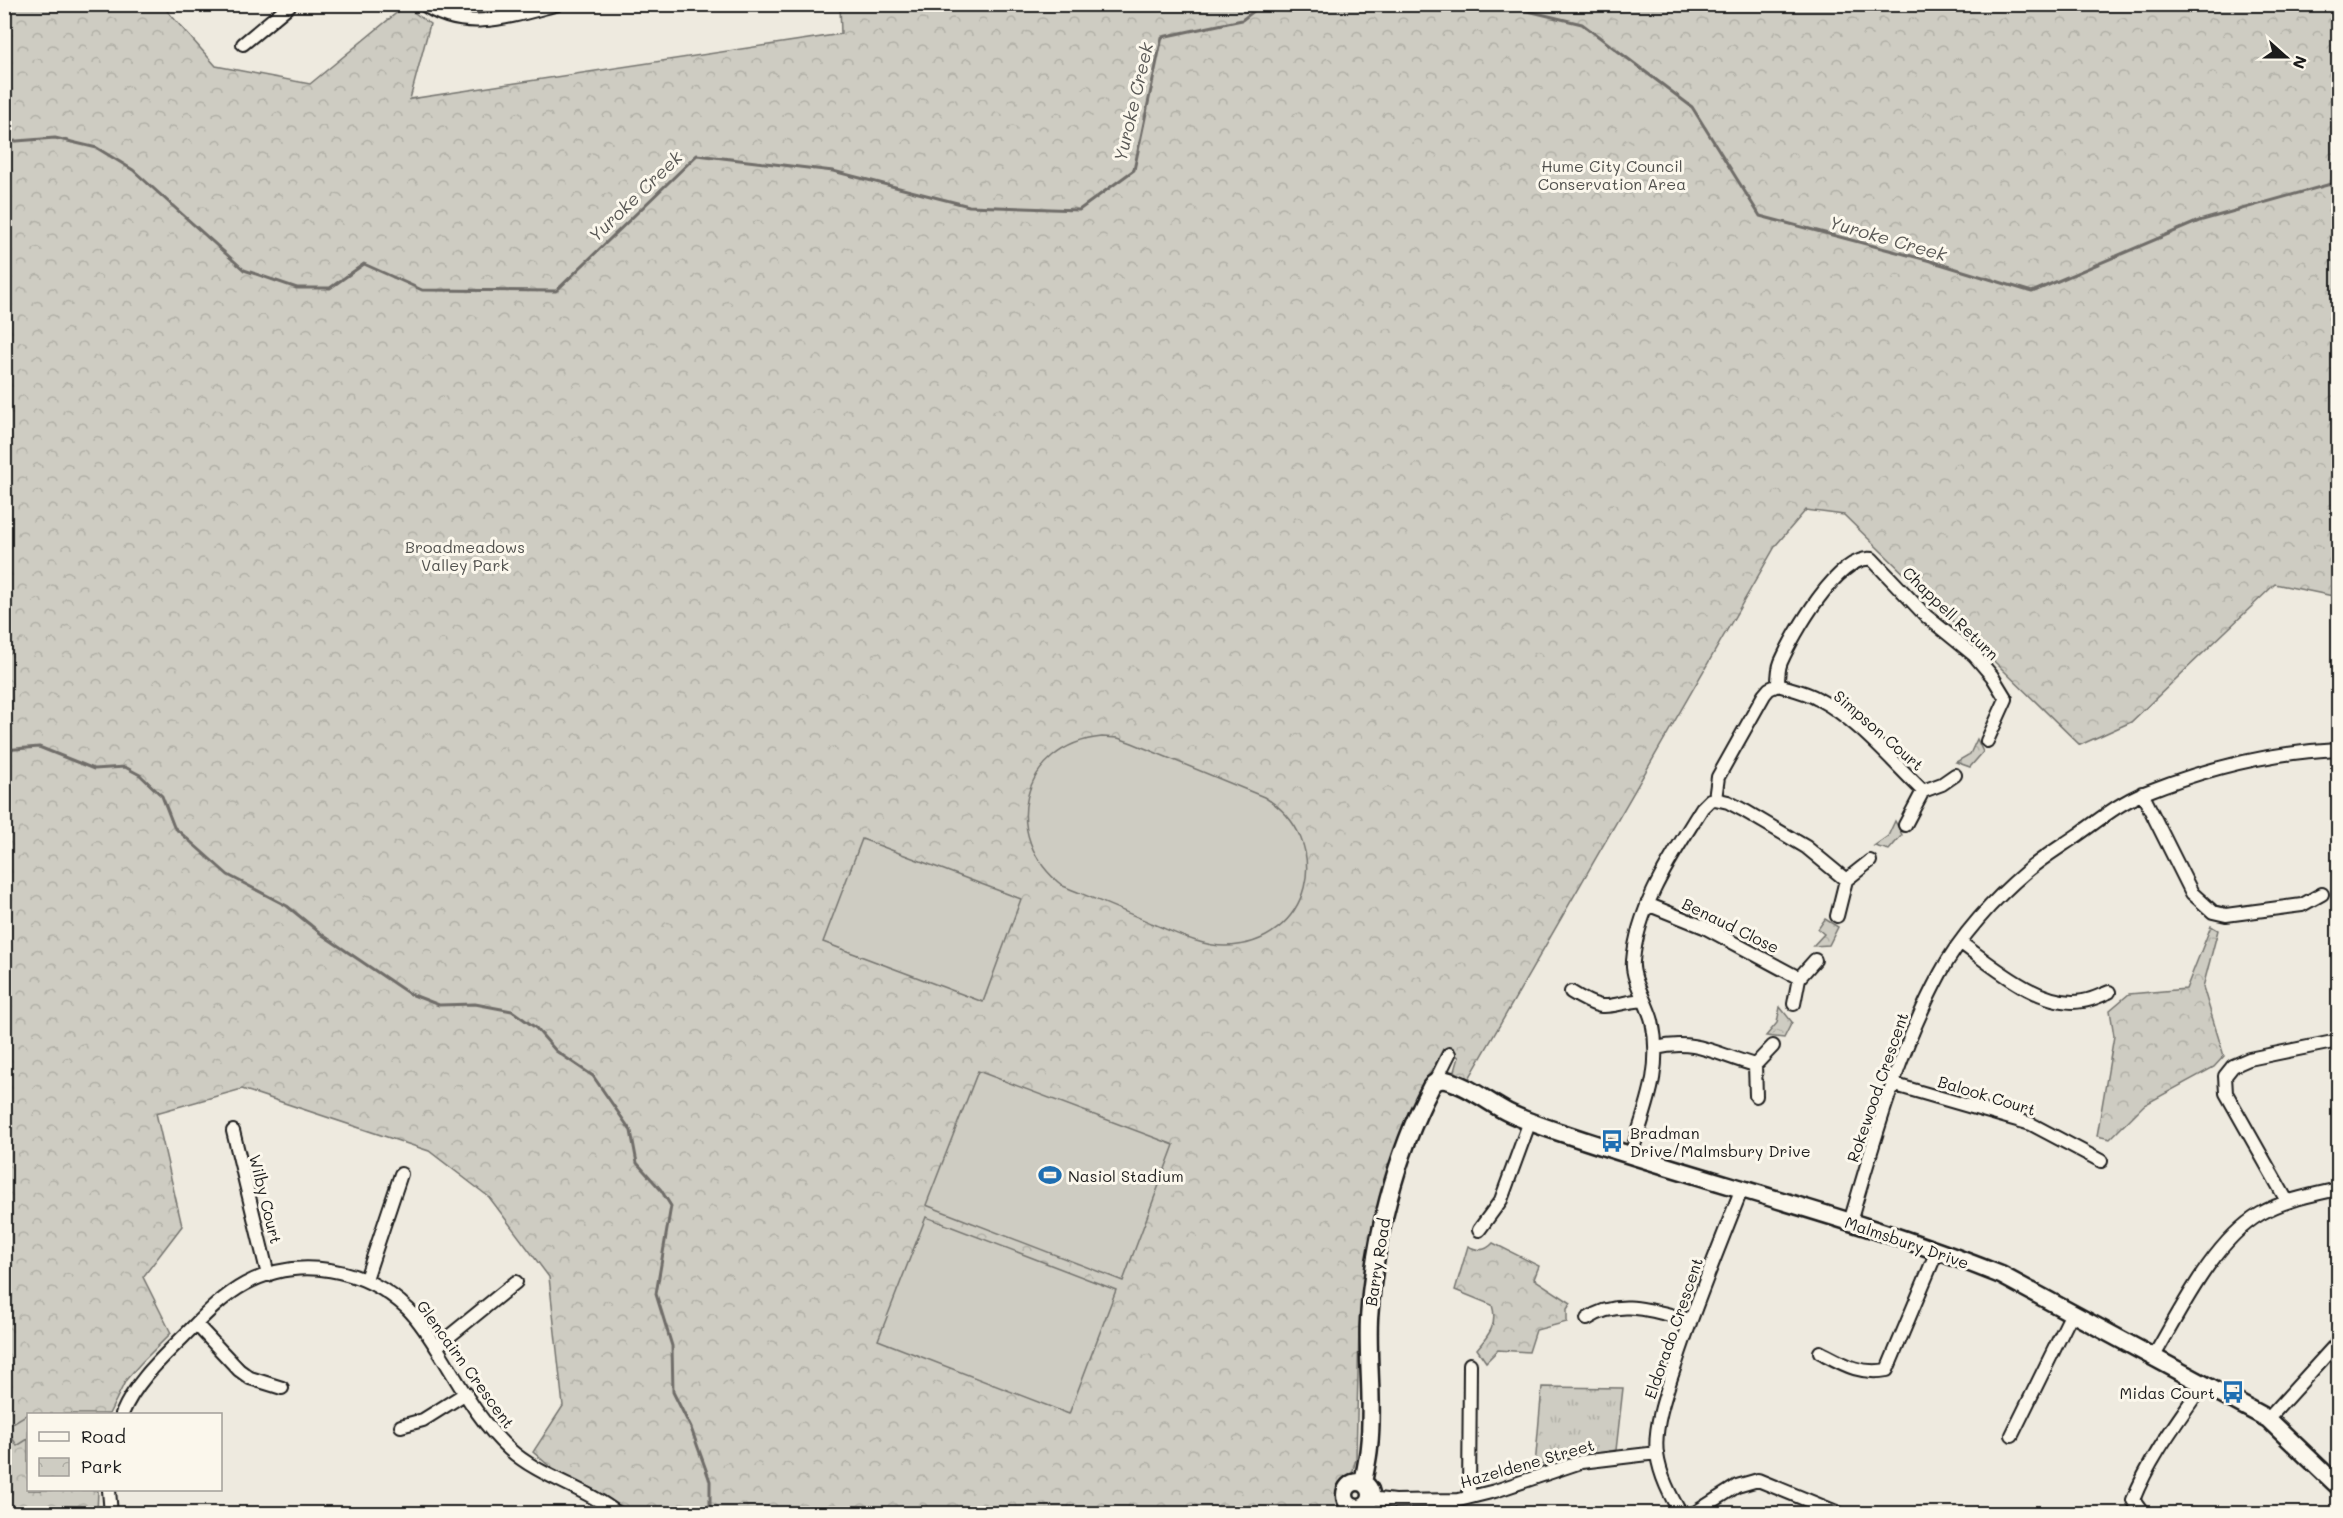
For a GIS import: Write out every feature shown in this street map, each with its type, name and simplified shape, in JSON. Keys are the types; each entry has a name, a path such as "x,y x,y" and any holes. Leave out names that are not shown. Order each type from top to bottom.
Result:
{"street":[{"path":"243,45 291,4"},
{"path":"423,4 440,14 471,21 485,21 525,9 558,4"},
{"name":"Chappell Return","path":"1778,685 1780,664 1804,618 1821,593 1853,563 1866,558 1877,562 1926,616 1974,655 2011,699 1987,741"},
{"path":"1716,799 1719,777 1764,695 1769,689 1778,685"},
{"name":"Simpson Court","path":"1778,685 1817,698 1838,712 1873,742 1923,791"},
{"name":"Rokewood Crescent","path":"1850,1222 1892,1084 1917,1020 1941,972 1975,924 2028,871 2110,811 2142,793 2248,760 2286,753 2338,749"},
{"name":"Simpson Court","path":"1905,825 1923,791 1942,784 1955,775"},
{"path":"2142,793 2192,893 2213,912 2226,915 2302,905 2322,894"},
{"path":"1631,1155 1656,1066 1656,1048 1651,1018 1643,1000 1633,960 1647,904 1702,808 1710,800 1728,802 1806,847 1846,880"},
{"path":"1837,916 1846,880 1870,861"},
{"name":"Benaud Close","path":"1647,904 1704,927 1799,978"},
{"path":"1961,943 2026,989 2052,998 2069,1002 2084,1001 2109,992"},
{"path":"1794,1004 1799,978 1815,960"},
{"path":"1570,994 1602,1008 1643,1000"},
{"path":"2287,1201 2226,1093 2225,1076 2233,1066 2249,1059 2338,1041"},
{"path":"1656,1048 1693,1045 1755,1065"},
{"path":"1756,1096 1755,1065 1773,1046"},
{"name":"Barry Road","path":"1363,1483 1369,1445 1369,1321 1374,1265 1383,1217 1405,1149 1428,1092 1449,1054"},
{"name":"Malmsbury Drive","path":"1435,1082 1449,1081 1509,1114 1631,1155 1850,1222 2001,1275 2268,1419 2338,1486"},
{"name":"Balook Court","path":"1892,1084 2031,1124 2101,1161"},
{"path":"1479,1230 1501,1200 1530,1121"},
{"name":"Wilby Court","path":"233,1131 268,1275"},
{"path":"366,1279 401,1174"},
{"name":"Eldorado Crescent","path":"1680,1514 1666,1487 1657,1453 1659,1424 1665,1394 1690,1320 1742,1188"},
{"path":"2154,1356 2208,1264 2239,1230 2287,1201 2338,1189"},
{"path":"1820,1352 1870,1373 1887,1370 1937,1251"},
{"name":"Glencairn Crescent","path":"123,1413 136,1387 147,1373 196,1324 232,1293 245,1284 268,1275 288,1270 325,1269 366,1279 396,1298 410,1312 436,1347 496,1436 522,1459 618,1514"},
{"path":"436,1347 516,1282"},
{"path":"1587,1319 1601,1310 1626,1306 1690,1320"},
{"path":"2012,1435 2072,1313"},
{"path":"196,1324 250,1378 282,1388"},
{"path":"2268,1419 2338,1342"},
{"path":"1459,1514 1464,1499 1470,1364"},
{"path":"2143,1514 2133,1500 2139,1484 2162,1444 2204,1383"},
{"path":"401,1426 423,1420 466,1393"},
{"name":"Hazeldene Street","path":"1362,1507 1394,1501 1464,1499 1581,1462 1657,1453"},
{"path":"1693,1514 1737,1486 1758,1480 1841,1514"},
{"path":"1354,1482 1363,1483 1368,1487 1362,1507 1347,1503 1345,1491 1354,1482"},
{"path":"109,1491 111,1514"}],"green space":[{"name":"Broadmeadows Valley Park","path":"840,4 2338,5 2338,597 2275,584 2131,722 2080,745 1844,515 1806,510 1776,545 1467,1082 1455,1071 1459,1057 1443,1049 1419,1095 1387,1179 1366,1262 1359,1328 1356,1459 1351,1476 1341,1493 1346,1510 1344,1513 632,1513 554,1470 533,1452 563,1406 549,1277 489,1197 429,1151 242,1089 156,1113 182,1226 143,1277 171,1333 126,1380 110,1413 27,1413 27,1491 98,1491 97,1513 5,1514 5,5 162,5 216,66 310,84 405,6 430,24 410,99 841,34"},
{"path":"1102,737 1118,738 1132,743 1264,797 1287,816 1301,838 1306,863 1304,887 1294,910 1278,928 1254,941 1225,946 1206,944 1063,886 1043,866 1031,843 1026,819 1028,796 1037,775 1052,757 1074,744"},
{"path":"1977,739 1983,752 1970,767 1956,762 1970,754"},
{"path":"1895,821 1902,835 1889,850 1874,846 1888,836"},
{"path":"862,839 1021,899 983,1002 823,942"},
{"path":"1825,919 1838,927 1829,945 1813,946 1824,934 1818,929"},
{"path":"2211,926 2218,930 2203,987 2224,1056 2214,1067 2144,1105 2110,1139 2097,1136 2114,1036 2110,1010 2129,994 2186,989"},
{"path":"1780,1007 1792,1022 1784,1038 1766,1036 1777,1023"},
{"name":"Nasiol Stadium","path":"978,1071 1174,1145 1123,1281 926,1205"},
{"path":"926,1217 1116,1290 1069,1414 878,1340"},
{"path":"1493,1243 1539,1266 1534,1279 1571,1303 1567,1309 1567,1322 1536,1330 1529,1352 1498,1350 1486,1362 1477,1349 1493,1324 1492,1305 1455,1290 1468,1246 1481,1249"},
{"path":"1542,1387 1623,1388 1616,1450 1535,1466"},
{"path":"27,1414 27,1440 17,1446 6,1427"}],"waterway":[{"name":"Yuroke Creek","path":"4,142 55,138 97,148 133,170 244,270 297,288 330,288 364,264 422,290 556,291 697,155 833,171 969,206 1079,210 1134,170 1162,37 1242,20 1263,4"},
{"name":"Yuroke Creek","path":"1499,4 1582,24 1692,107 1760,216 1927,260 2032,292 2199,221 2338,182"},
{"path":"4,750 39,747 94,769 125,767 140,775 162,796 174,827 228,875 287,906 324,936 408,993 439,1005 475,1004 512,1011 536,1028 556,1051 593,1076 631,1131 637,1163 661,1190 671,1206 656,1294 672,1346 673,1392 691,1428 710,1481 710,1514"}],"place":[{"name":"Bradman Drive/Malmsbury Drive","path":"1612,1141"},
{"name":"Nasiol Stadium","path":"1050,1175"},
{"name":"Midas Court","path":"2233,1392"}],"park label":[{"name":"Hume City Council Conservation Area","path":"1612,174"}]}
